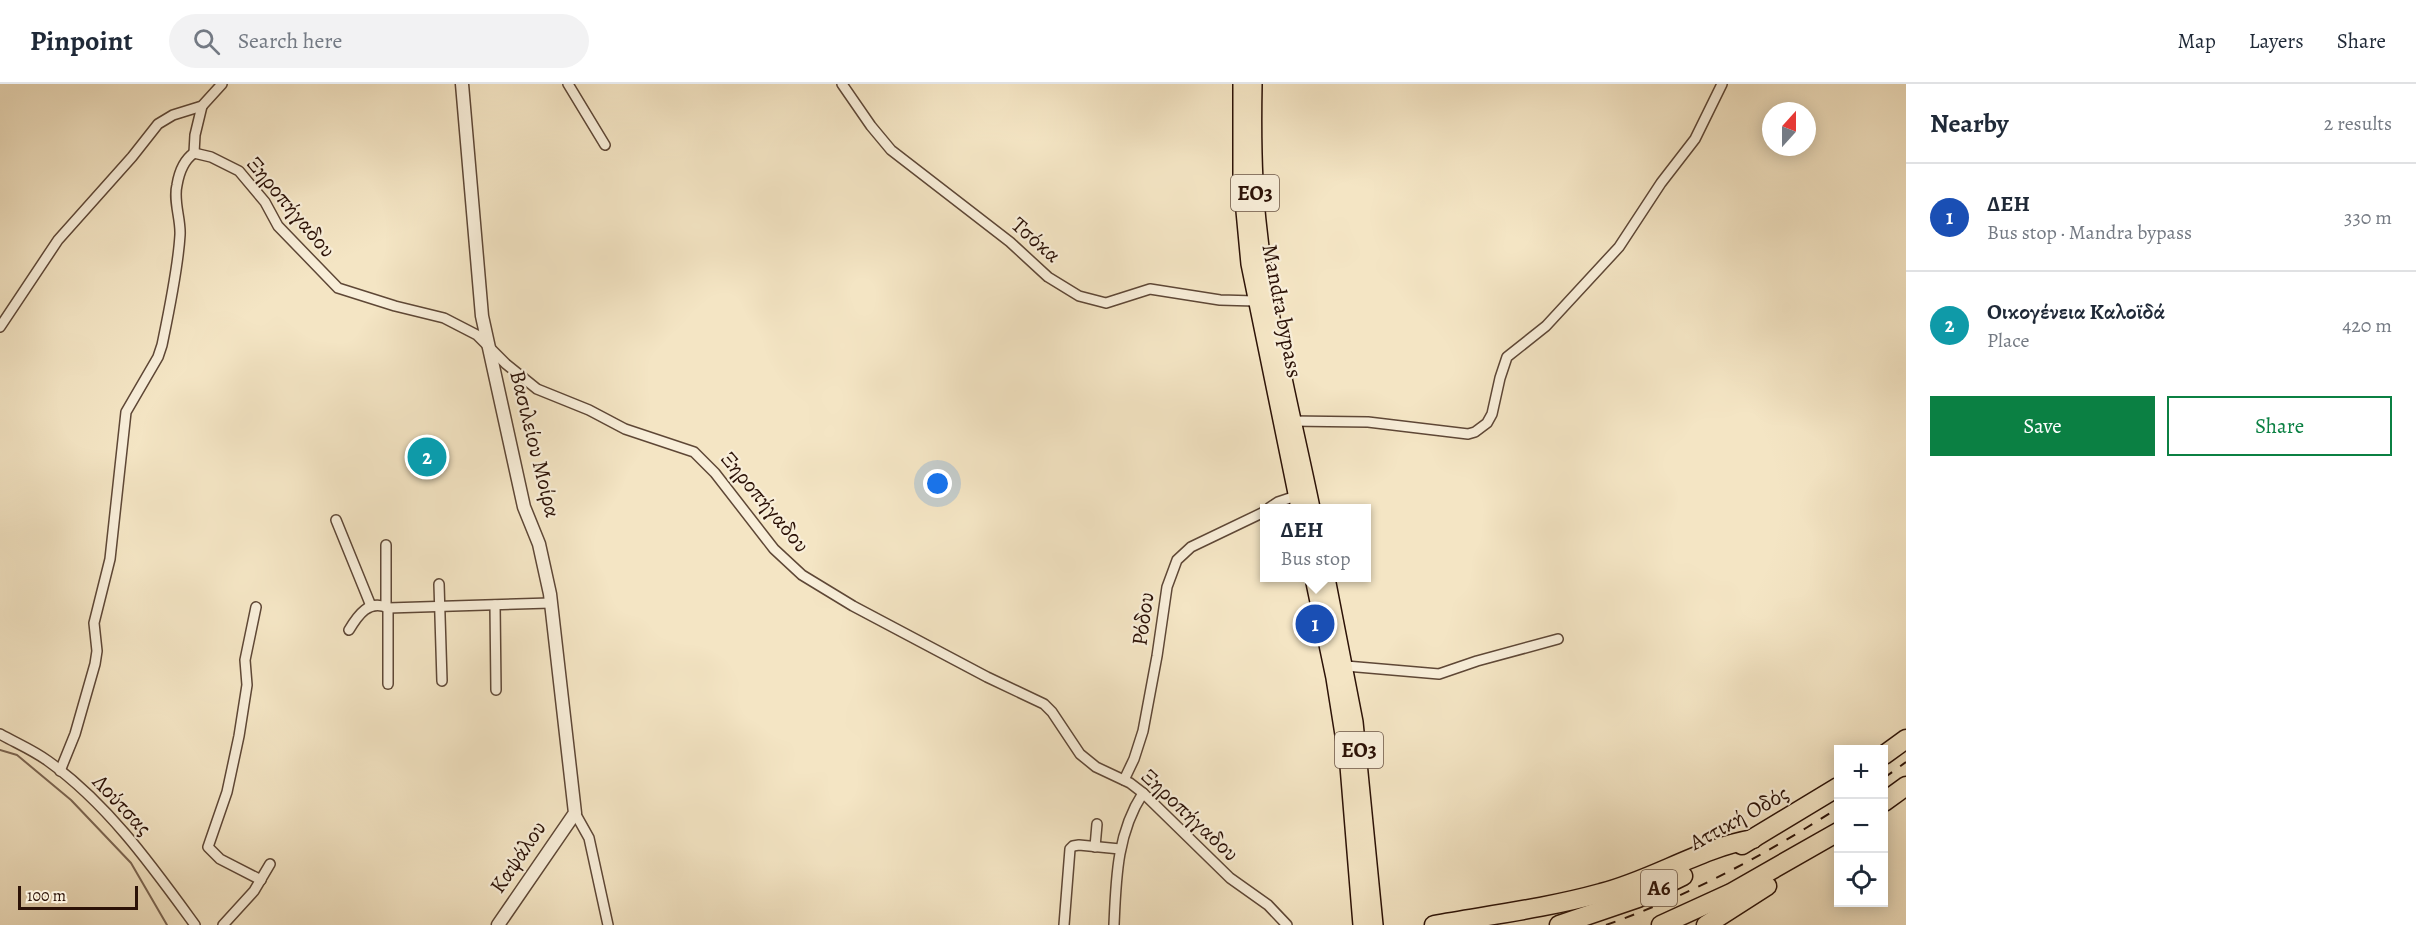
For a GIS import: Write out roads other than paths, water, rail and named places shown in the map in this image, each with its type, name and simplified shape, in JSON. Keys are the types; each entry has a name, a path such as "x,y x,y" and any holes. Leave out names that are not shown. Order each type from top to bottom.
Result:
{"highway":[{"path":"1888,752 1906,739"},
{"path":"1888,799 1906,786"},
{"name":"Αττική Οδός","path":"1559,925 1638,898 1753,839 1834,790"},
{"name":"Α6","path":"1661,925 1731,893 1834,835"},
{"path":"1434,925 1602,893 1662,873 1731,843 1753,839"},
{"path":"1706,925 1797,866 1814,847"}],"main road":[{"name":"Mandra bypass","path":"1240,84 1242,201 1255,301 1287,422 1304,502"},
{"name":"ΕΟ3","path":"1254,84 1253,156 1259,231 1287,422"},
{"name":"ΕΟ3","path":"1314,582 1334,678 1348,766 1361,925"},
{"name":"ΕΟ3","path":"1328,582 1346,666 1361,765 1375,925"}],"street":[{"path":"0,327 58,240 132,157 158,124 202,106 222,84"},
{"name":"Βασιλείου Μοίρα","path":"462,84 477,264 488,346 524,507 534,529 546,570 574,813"},
{"path":"568,84 605,145"},
{"name":"Τσόκα","path":"842,84 891,150 996,230 1048,277 1079,296 1106,303 1150,289 1220,300 1255,301"},
{"path":"1287,422 1368,422 1468,434 1487,423 1492,414 1500,378 1508,357 1546,326 1619,247 1661,183 1697,136 1722,84"},
{"path":"60,771 75,734 95,664 94,623 110,559 126,412 158,357 162,345 180,244 181,224 176,186 184,164 194,153 195,135 202,106"},
{"name":"Ξηροπήγαδου","path":"194,153 212,157 239,171 264,202 278,226 338,288 444,318 477,335 537,389 589,410 625,429 694,452 715,473 774,549 802,574 853,606 1044,704 1052,712 1080,754 1096,767 1124,780 1143,793 1230,878 1268,905 1287,925"},
{"path":"1275,504 1304,502"},
{"name":"Ρόδου","path":"1124,780 1143,731 1167,587 1177,560 1191,548 1260,514"},
{"path":"336,520 371,606"},
{"path":"386,545 388,684"},
{"path":"440,584 442,681"},
{"path":"349,630 361,612 371,606 550,603"},
{"path":"495,605 496,690"},
{"path":"256,607 245,660 247,685 239,736 227,792 208,847 220,859 261,880"},
{"path":"1346,666 1439,674 1558,639"},
{"name":"Λούτσας","path":"0,734 49,761 73,780 126,835 195,925"},
{"path":"1114,925 1120,849 1125,828 1143,793"},
{"path":"574,813 589,836 608,925"},
{"name":"Καψάλου","path":"498,925 574,813"},
{"path":"1095,847 1098,824"},
{"path":"1064,925 1070,849 1079,845 1120,849"},
{"path":"223,925 261,880 270,864"}],"waterway":[{"path":"0,750 17,755 71,800 131,863 167,925"}],"railway":[{"path":"1888,775 1906,762"},
{"path":"1606,925 1696,888 1782,842 1834,810"}],"place":[{"name":"Οικογένεια Καλοϊδά","path":"427,457"},
{"name":"ΔΕΗ","path":"1315,624"}]}
